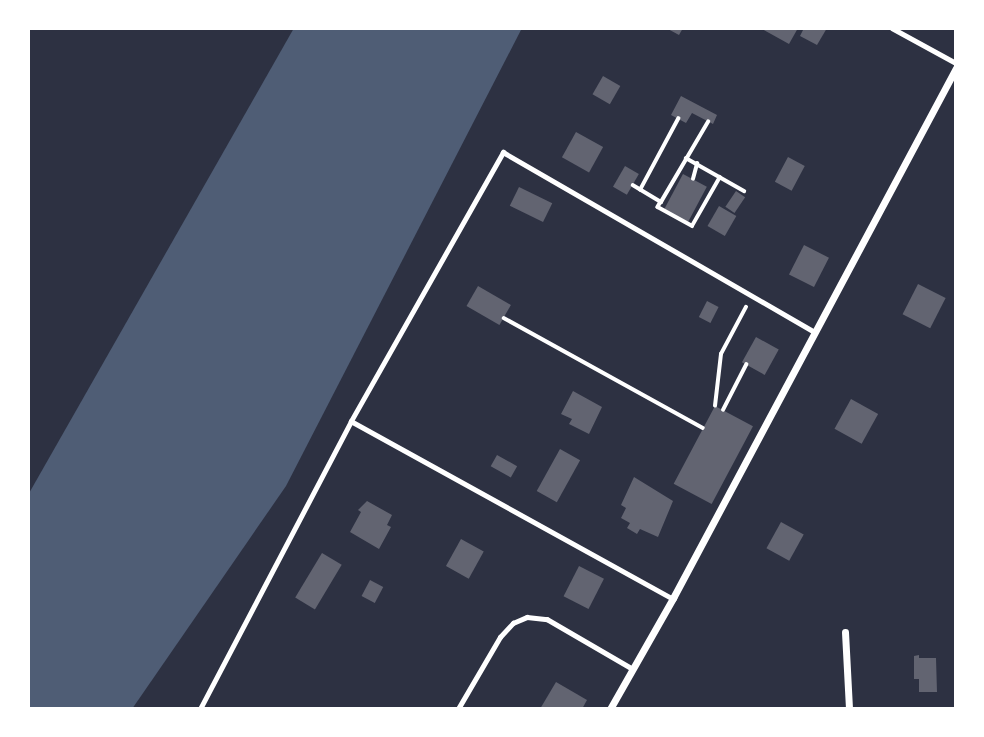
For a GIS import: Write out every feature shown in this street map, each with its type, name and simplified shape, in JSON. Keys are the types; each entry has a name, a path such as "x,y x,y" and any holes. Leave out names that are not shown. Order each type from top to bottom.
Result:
{"street":[{"path":"610,709 673,598 956,68"},
{"path":"845,632 849,709"}],"lane":[{"path":"892,28 956,63"},
{"path":"200,709 351,421 503,152 815,332"},
{"path":"351,421 673,598"},
{"path":"458,709 500,637 513,623 527,617 547,619 633,669"}],"path":[{"path":"640,190 678,119"},
{"path":"708,122 658,207 692,226 720,177"},
{"path":"686,158 744,191"},
{"path":"693,180 697,164"},
{"path":"633,185 661,202"},
{"path":"715,406 721,354 746,307"},
{"path":"504,318 703,428"},
{"path":"723,410 746,365"}],"water":[{"path":"294,28 522,28 286,486 132,709 28,709 28,495"}],"building":[{"path":"666,28 683,28 679,35"},
{"path":"760,28 798,28 789,44"},
{"path":"804,28 827,28 817,45 800,36"},
{"path":"603,76 620,86 610,104 592,94"},
{"path":"681,96 717,115 713,124 692,113 686,123 671,115"},
{"path":"576,132 603,147 589,172 562,157"},
{"path":"788,157 805,166 792,191 775,182"},
{"path":"625,166 639,174 627,195 613,187"},
{"path":"683,174 707,187 688,222 664,209"},
{"path":"519,187 552,203 543,222 510,206"},
{"path":"736,191 745,197 734,213 725,207"},
{"path":"719,206 736,216 725,236 708,226"},
{"path":"804,245 829,258 814,287 789,274"},
{"path":"918,284 946,298 930,328 903,314"},
{"path":"478,286 511,305 499,325 466,306"},
{"path":"707,301 719,307 710,323 699,317"},
{"path":"756,337 779,350 765,375 742,362"},
{"path":"573,391 602,407 589,434 569,424 572,419 561,414"},
{"path":"851,399 878,414 862,444 835,429"},
{"path":"715,406 753,426 712,504 674,484"},
{"path":"560,449 580,460 557,502 537,491"},
{"path":"497,455 517,466 511,478 491,466"},
{"path":"634,477 673,501 658,537 640,529 637,534 627,528 630,523 621,518 626,508 621,505"},
{"path":"367,501 392,515 387,525 391,527 379,549 350,532 361,512 358,510"},
{"path":"781,522 804,535 789,561 766,548"},
{"path":"461,539 484,552 469,579 446,566"},
{"path":"322,553 342,565 315,609 295,598"},
{"path":"579,566 604,579 589,609 564,596"},
{"path":"370,580 383,587 375,603 362,596"},
{"path":"919,655 919,658 936,658 937,692 919,692 919,679 914,679 914,656"},
{"path":"556,682 587,700 582,709 540,709"}]}
